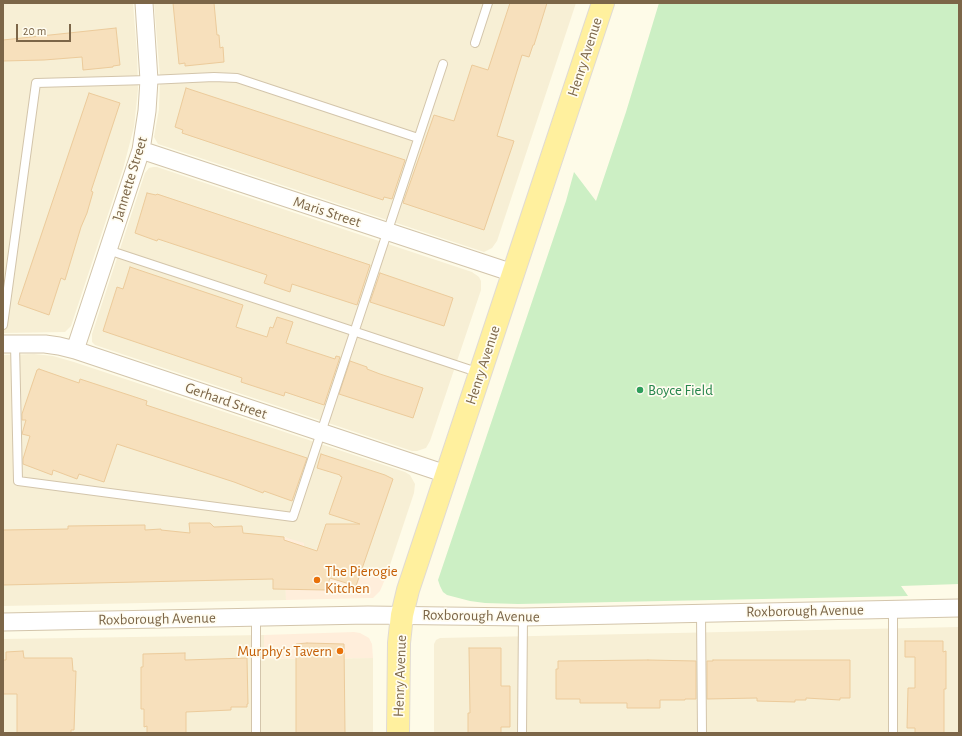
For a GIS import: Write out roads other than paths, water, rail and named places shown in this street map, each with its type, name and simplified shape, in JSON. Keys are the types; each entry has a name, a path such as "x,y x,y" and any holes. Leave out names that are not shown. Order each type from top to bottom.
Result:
{"main road":[{"name":"Henry Avenue","path":"398,733 399,643 402,615 408,590 603,3"}],"street":[{"name":"Jannette Street","path":"75,350 141,150 147,111 149,80 144,3"},
{"name":"Maris Street","path":"141,150 513,273"},
{"name":"Gerhard Street","path":"9,344 45,344 75,350 446,474"},
{"name":"Roxborough Avenue","path":"3,622 402,615 523,617 959,608"}],"lane":[{"path":"475,43 488,3"},
{"path":"9,344 18,481 293,517 443,64"},
{"path":"3,325 36,83 149,80 214,76 237,78 418,138"},
{"path":"108,250 480,373"},
{"path":"893,609 893,733"},
{"path":"701,613 702,733"},
{"path":"256,617 256,733"},
{"path":"522,733 523,617"}],"place":[{"name":"Boyce Field","path":"640,390"},
{"name":"The Pierogie Kitchen","path":"317,580"},
{"name":"Murphy's Tavern","path":"340,651"}]}
